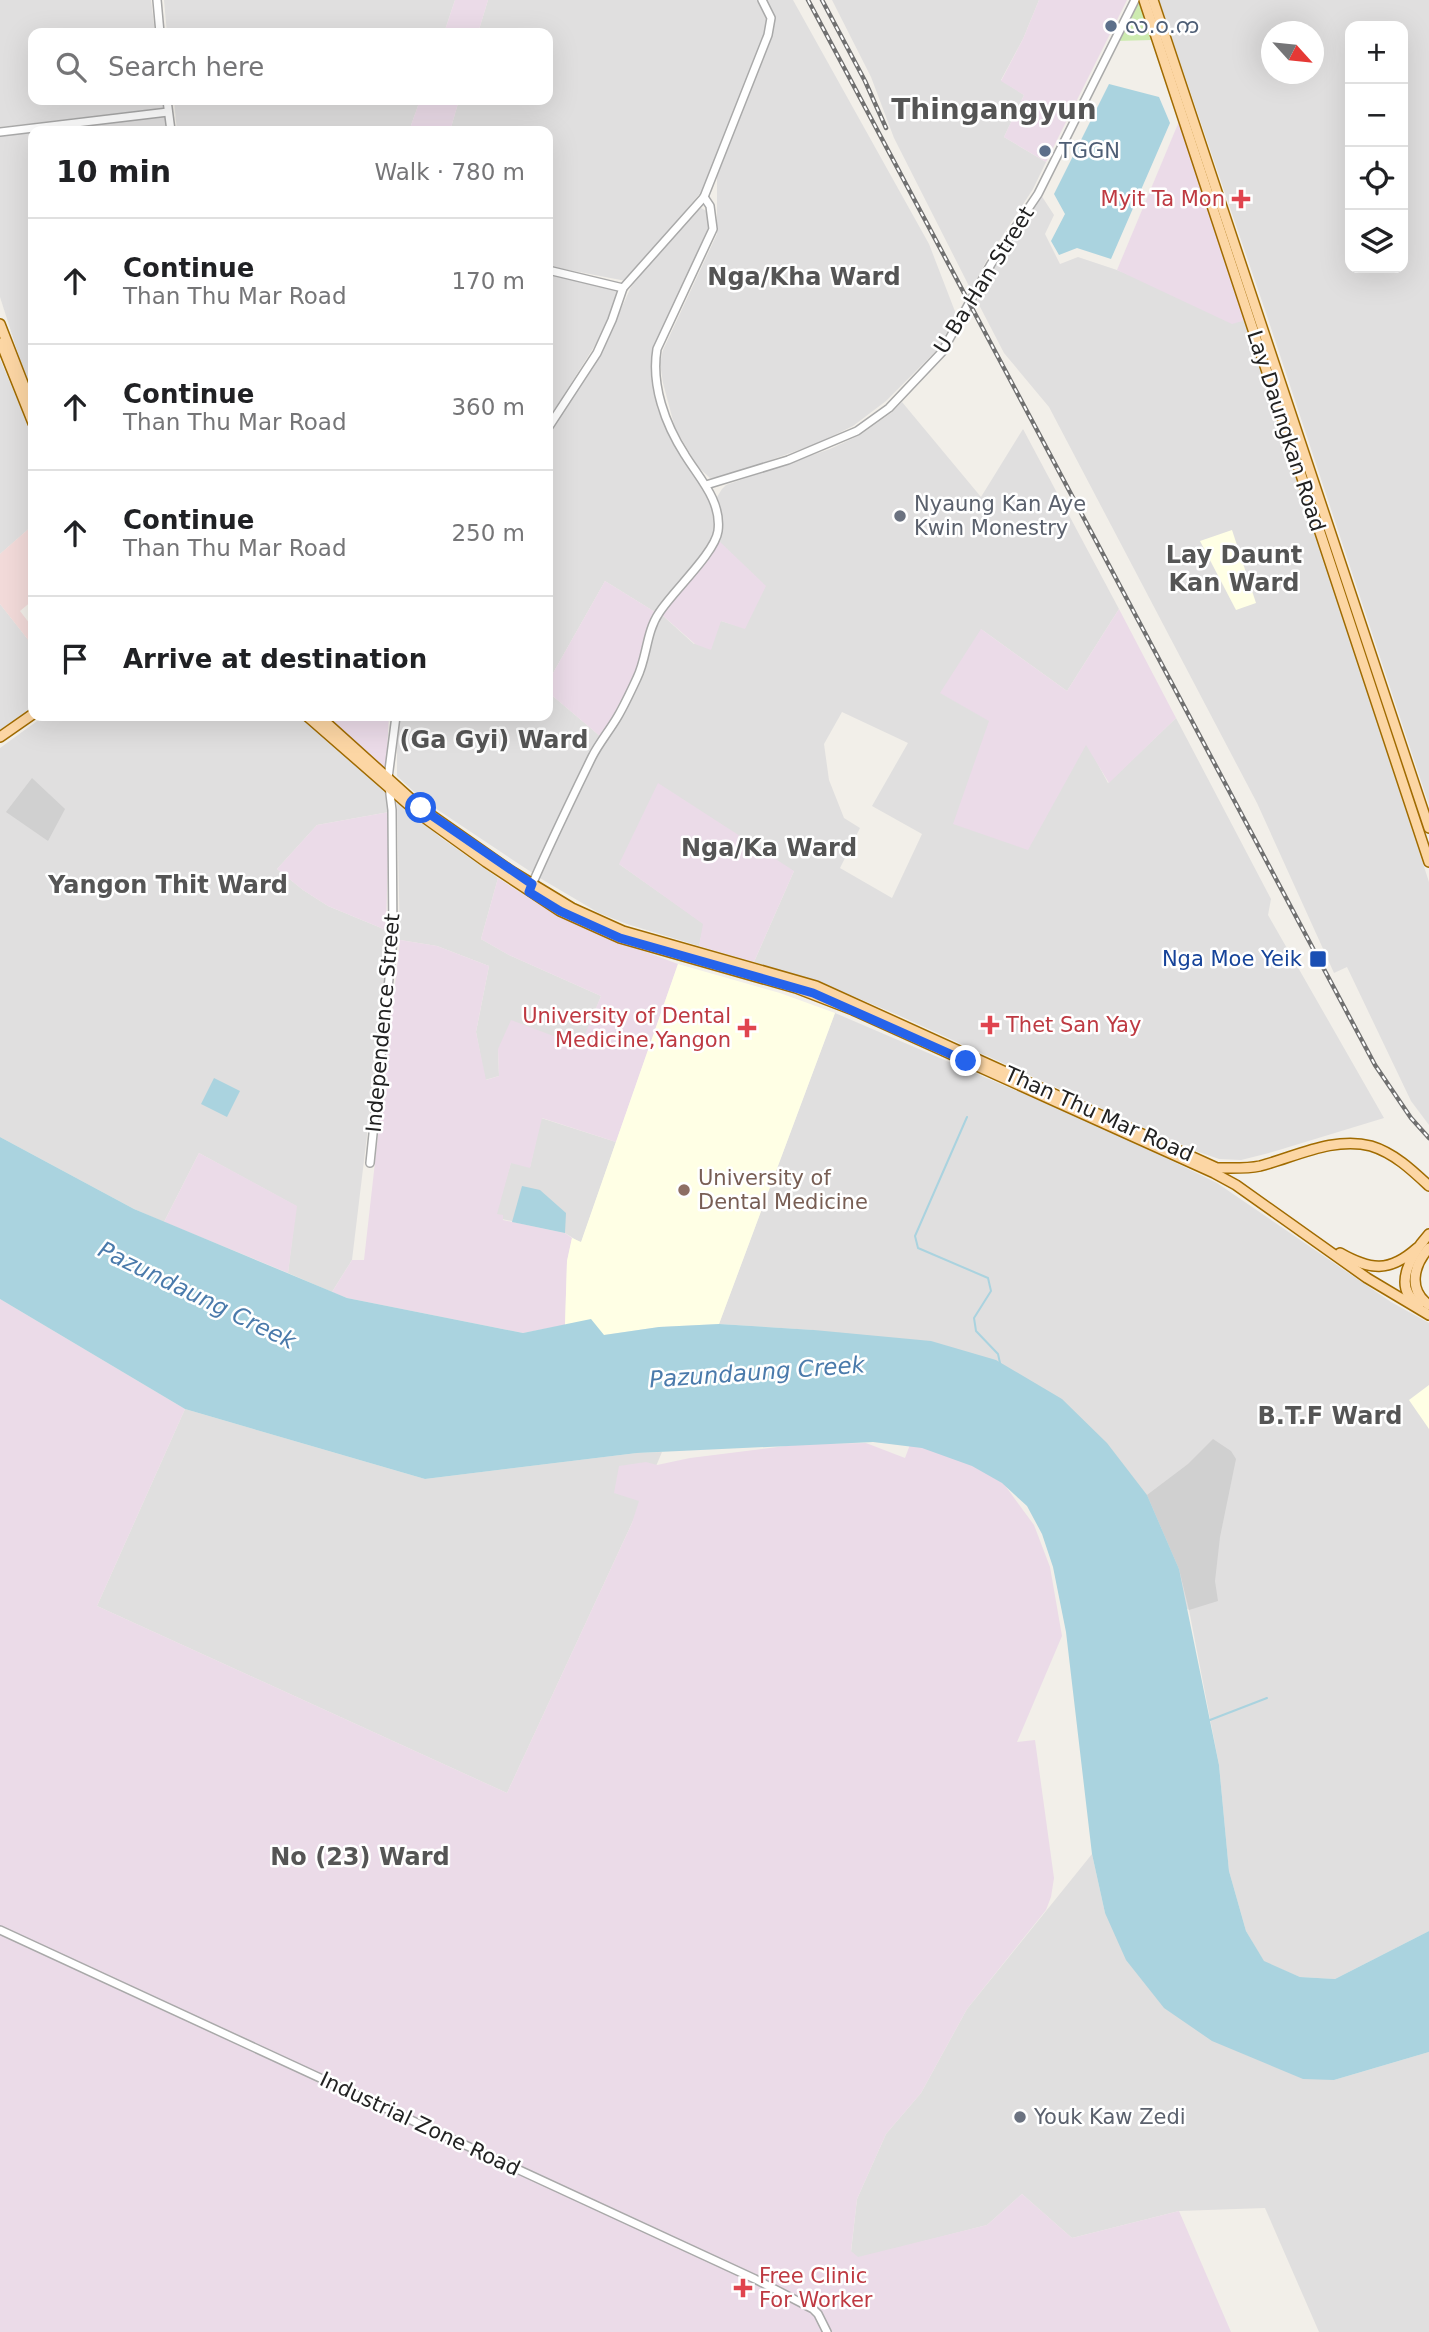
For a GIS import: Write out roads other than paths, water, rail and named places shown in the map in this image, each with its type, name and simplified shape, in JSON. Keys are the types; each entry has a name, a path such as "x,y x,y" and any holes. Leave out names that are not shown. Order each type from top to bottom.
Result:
{"main road":[{"name":"Lay Daungkan Road","path":"1144,0 1177,82 1426,832 1429,862"},
{"name":"Lay Daungkan Road","path":"1153,0 1166,53"},
{"path":"0,324 28,396"},
{"path":"0,342 28,412"},
{"path":"0,737 28,717"},
{"name":"Than Thu Mar Road","path":"313,721 390,791 454,840 530,888"},
{"name":"Than Thu Mar Road","path":"325,721 421,808 560,911 620,938 796,988 853,1010 1215,1170 1300,1230"},
{"name":"Than Thu Mar Road","path":"1215,1170 1258,1166 1331,1145 1352,1144 1371,1146 1389,1154 1429,1186"},
{"path":"1300,1230 1359,1264 1378,1267 1400,1262 1423,1250"},
{"path":"1300,1230 1367,1278 1429,1313"},
{"path":"1429,1234 1414,1283 1421,1300 1429,1305"},
{"path":"1423,1250 1407,1267 1406,1282 1413,1301 1429,1313"}],"street":[{"path":"157,0 160,28"},
{"path":"553,420 597,353 623,288 704,197 768,35 771,18 762,0"},
{"name":"U Ba Han Street","path":"706,485 788,460 857,431 889,408 942,352 991,264 1038,194 1135,0"},
{"path":"167,105 170,126"},
{"path":"53,126 168,113"},
{"path":"0,132 28,129"},
{"path":"530,888 593,754 619,715 639,673 658,614 708,551 718,534 718,517 706,485 684,454 670,426 657,387 655,362 657,349 713,229 710,206 704,197"},
{"path":"553,271 623,288"},
{"name":"Independence Street","path":"370,1163 393,940 392,810 388,778 395,721"},
{"name":"Industrial Zone Road","path":"0,1930 755,2279 813,2309 827,2332"}],"water":[{"path":"1109,84 1159,97 1170,123 1111,259 1077,248 1059,255 1051,241 1065,214 1054,194"},
{"path":"214,1078 240,1091 227,1117 201,1104"},
{"name":"Pazundaung Creek","path":"0,1137 134,1209 347,1298 523,1333 591,1319 604,1335 659,1327 719,1324 931,1341 996,1360 1062,1399 1107,1443 1147,1495 1179,1569 1219,1765 1229,1871 1246,1931 1264,1961 1300,1977 1335,1979 1429,1931 1429,2052 1334,2080 1303,2079 1212,2041 1164,2008 1126,1960 1105,1913 1092,1854 1066,1632 1053,1567 1042,1534 1027,1506 1002,1483 972,1466 922,1448 873,1442 637,1453 425,1479 185,1409 0,1299"},
{"path":"522,1186 540,1190 566,1213 565,1233 512,1222"}],"waterway":[{"path":"967,1117 915,1236 918,1248 988,1278 991,1291 974,1318 976,1331 998,1354 1000,1363"},
{"path":"1210,1720 1267,1698"}],"railway":[{"path":"808,0 1375,1065 1411,1118 1429,1138"},
{"path":"822,0 865,81 886,128"}],"place":[{"name":"လ.၀.က","path":"1111,26"},
{"name":"TGGN","path":"1045,151"},
{"name":"Myit Ta Mon","path":"1241,199"},
{"name":"Nyaung Kan Aye Kwin Monestry","path":"900,516"},
{"name":"Nga Moe Yeik","path":"1318,959"},
{"name":"Thet San Yay","path":"990,1025"},
{"name":"University of Dental Medicine,Yangon","path":"747,1028"},
{"name":"University of Dental Medicine","path":"684,1190"},
{"name":"Youk Kaw Zedi","path":"1020,2117"},
{"name":"Free Clinic For Worker","path":"743,2288"}],"district":[{"name":"Thingangyun","path":"994,109"},
{"name":"Nga/Kha Ward","path":"804,277"},
{"name":"Lay Daunt Kan Ward","path":"1234,569"},
{"name":"(Ga Gyi) Ward","path":"494,740"},
{"name":"Nga/Ka Ward","path":"769,848"},
{"name":"Yangon Thit Ward","path":"168,885"},
{"name":"B.T.F Ward","path":"1330,1416"},
{"name":"No (23) Ward","path":"360,1857"}]}
